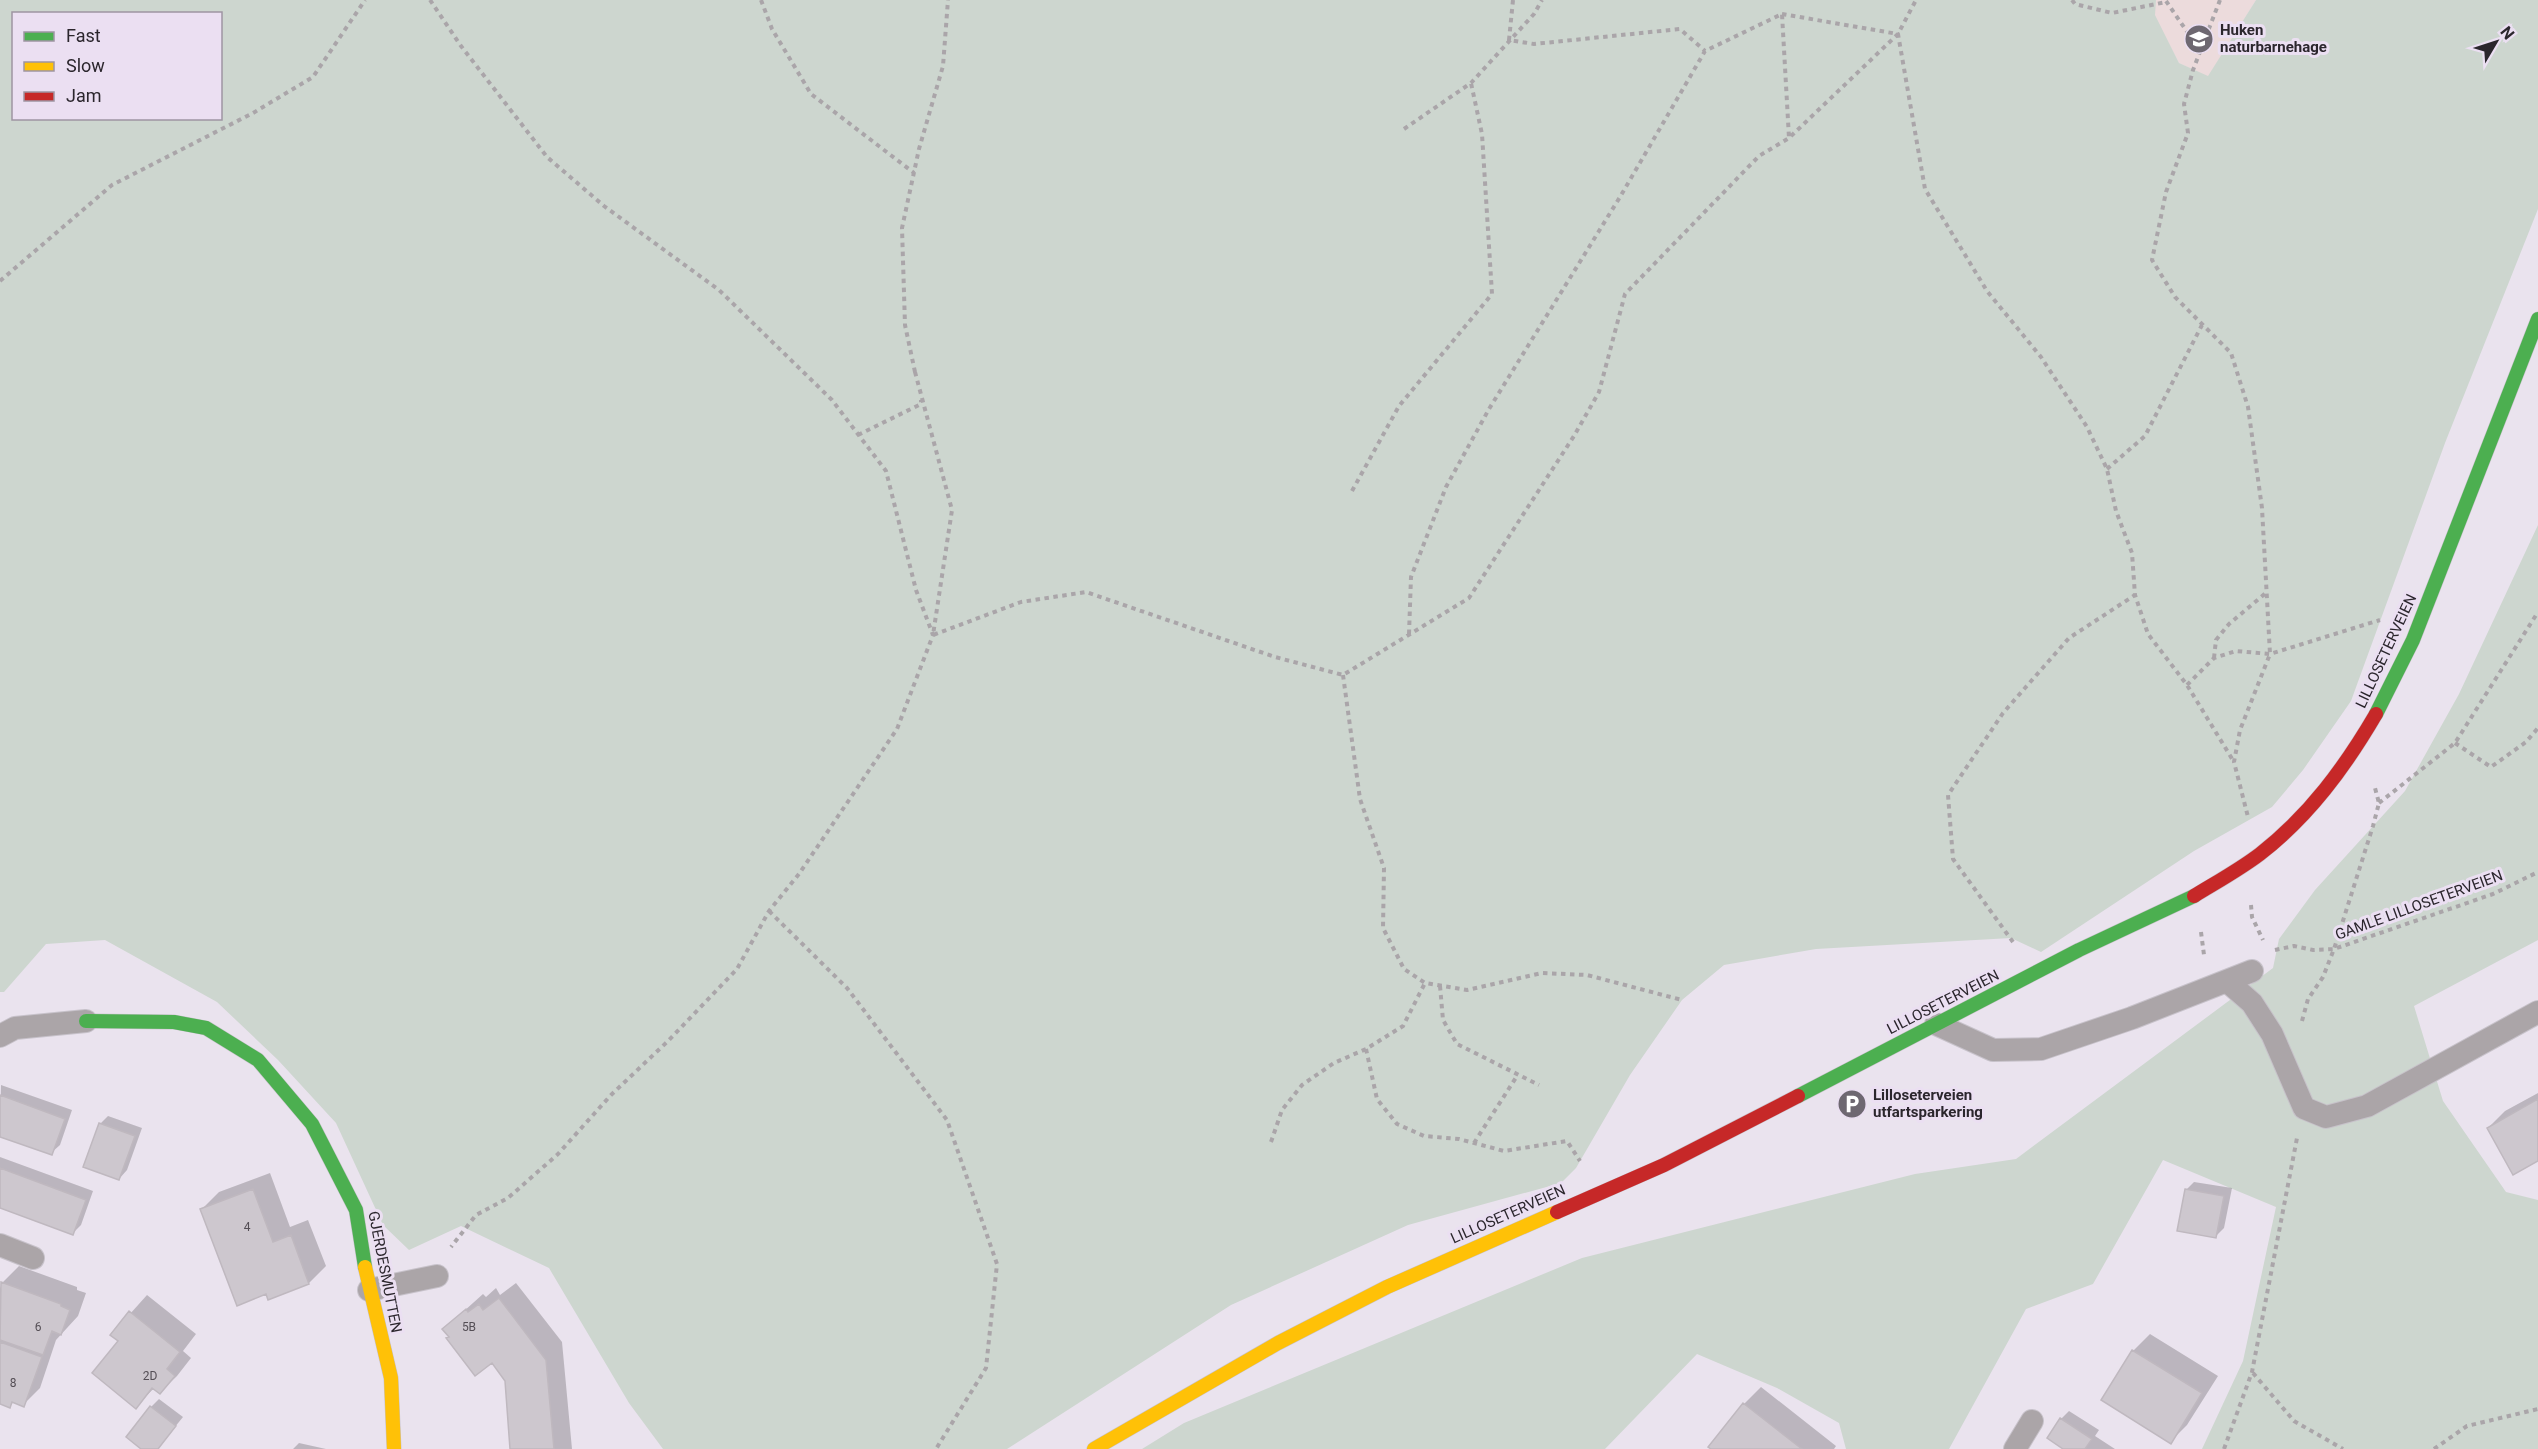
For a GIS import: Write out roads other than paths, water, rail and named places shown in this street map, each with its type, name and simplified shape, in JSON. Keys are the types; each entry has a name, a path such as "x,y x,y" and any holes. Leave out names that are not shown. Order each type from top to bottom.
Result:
{"street":[{"name":"LILLOSETERVEIEN","path":"1094,1449 1278,1344 1387,1287 1664,1165 2030,975 2194,896 2259,855 2291,827 2323,794 2354,752 2386,697 2426,605 2538,318"},
{"name":"GJERDESMUTTEN","path":"86,1021 174,1022 206,1028 258,1060 312,1124 356,1210 369,1290 391,1378 394,1449"}],"lane":[{"path":"1936,1024 1993,1050 2041,1048 2132,1018 2252,971"},
{"path":"2218,985 2252,1003 2284,1059 2304,1108 2326,1117 2367,1106 2538,1012"},
{"path":"0,1036 15,1028 86,1021"},
{"path":"0,1245 33,1258"},
{"path":"369,1290 437,1276"},
{"path":"2015,1449 2032,1421"}],"place":[{"name":"Huken naturbarnehage","path":"2199,39"},
{"name":"Lilloseterveien utfartsparkering","path":"1852,1104"}]}
